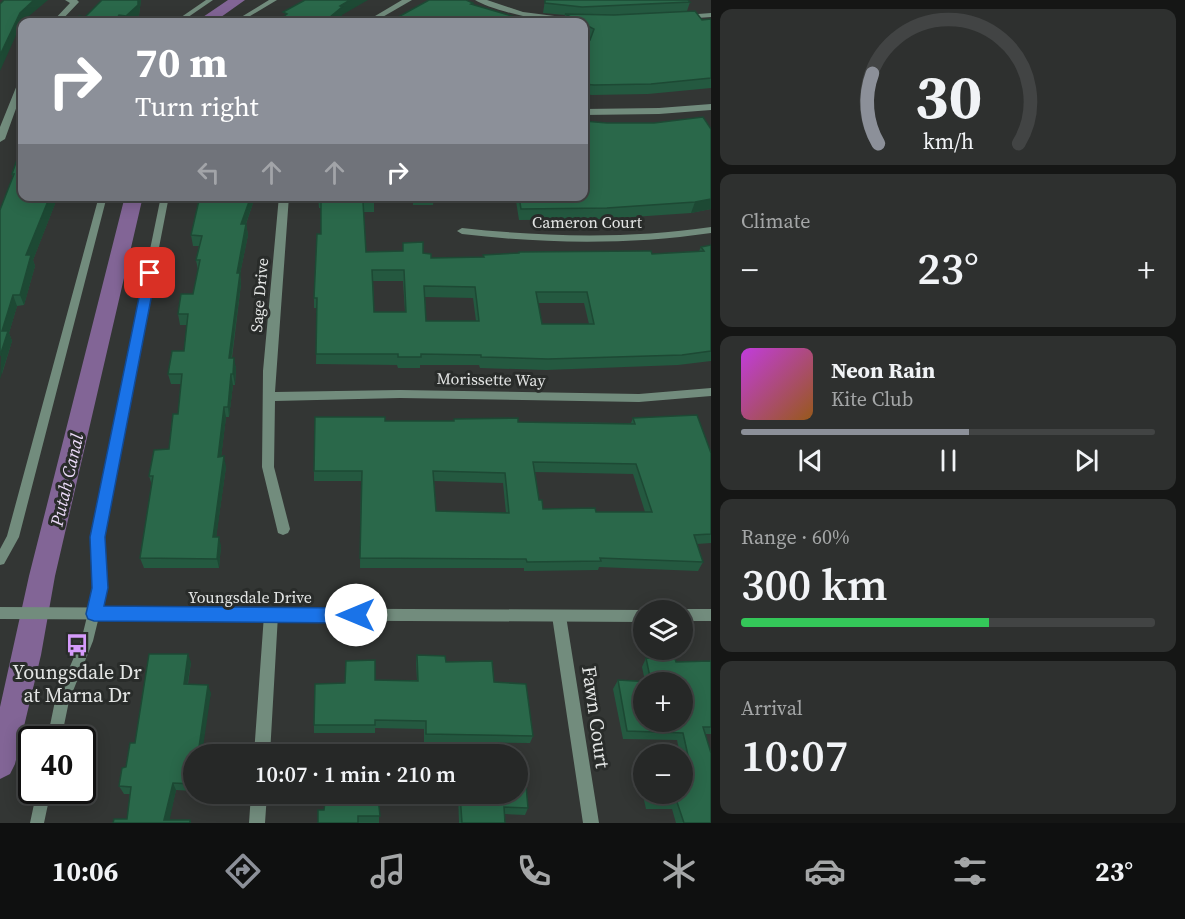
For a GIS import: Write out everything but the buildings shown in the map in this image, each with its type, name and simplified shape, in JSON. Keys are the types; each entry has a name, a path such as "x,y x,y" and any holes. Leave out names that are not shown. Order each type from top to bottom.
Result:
{"street":[{"path":"60,18 75,2 69,0"},
{"path":"376,18 408,0"},
{"path":"479,0 522,14 555,18"},
{"path":"679,17 711,15"},
{"path":"0,139 18,92"},
{"path":"588,112 648,112 711,107"},
{"name":"Sage Drive","path":"283,529 268,467 269,371 284,201"},
{"name":"Cameron Court","path":"462,231 508,237 569,240 675,236 711,230"},
{"name":"Morissette Way","path":"270,397 400,394 639,398 711,392"},
{"name":"Youngsdale Drive","path":"0,613 633,615"},
{"path":"263,744 271,615"},
{"path":"693,615 711,615"},
{"name":"Fawn Court","path":"560,616 591,823"},
{"path":"257,823 258,804"}],"lane":[{"path":"183,18 210,0"},
{"path":"243,18 274,0"},
{"path":"0,560 13,537 102,201"},
{"path":"57,726 62,701 87,641 90,614 100,588 97,537 164,201"},
{"path":"37,823 41,804"}],"waterway":[{"name":"Putah Canal","path":"211,18 238,0"},
{"name":"Putah Canal","path":"0,764 27,655 42,576 133,201"}],"place":[{"name":"Youngsdale Dr at Marna Dr","path":"77,645"}],"route":[{"path":"150,273 97,537 100,588 94,614 356,615"}]}
